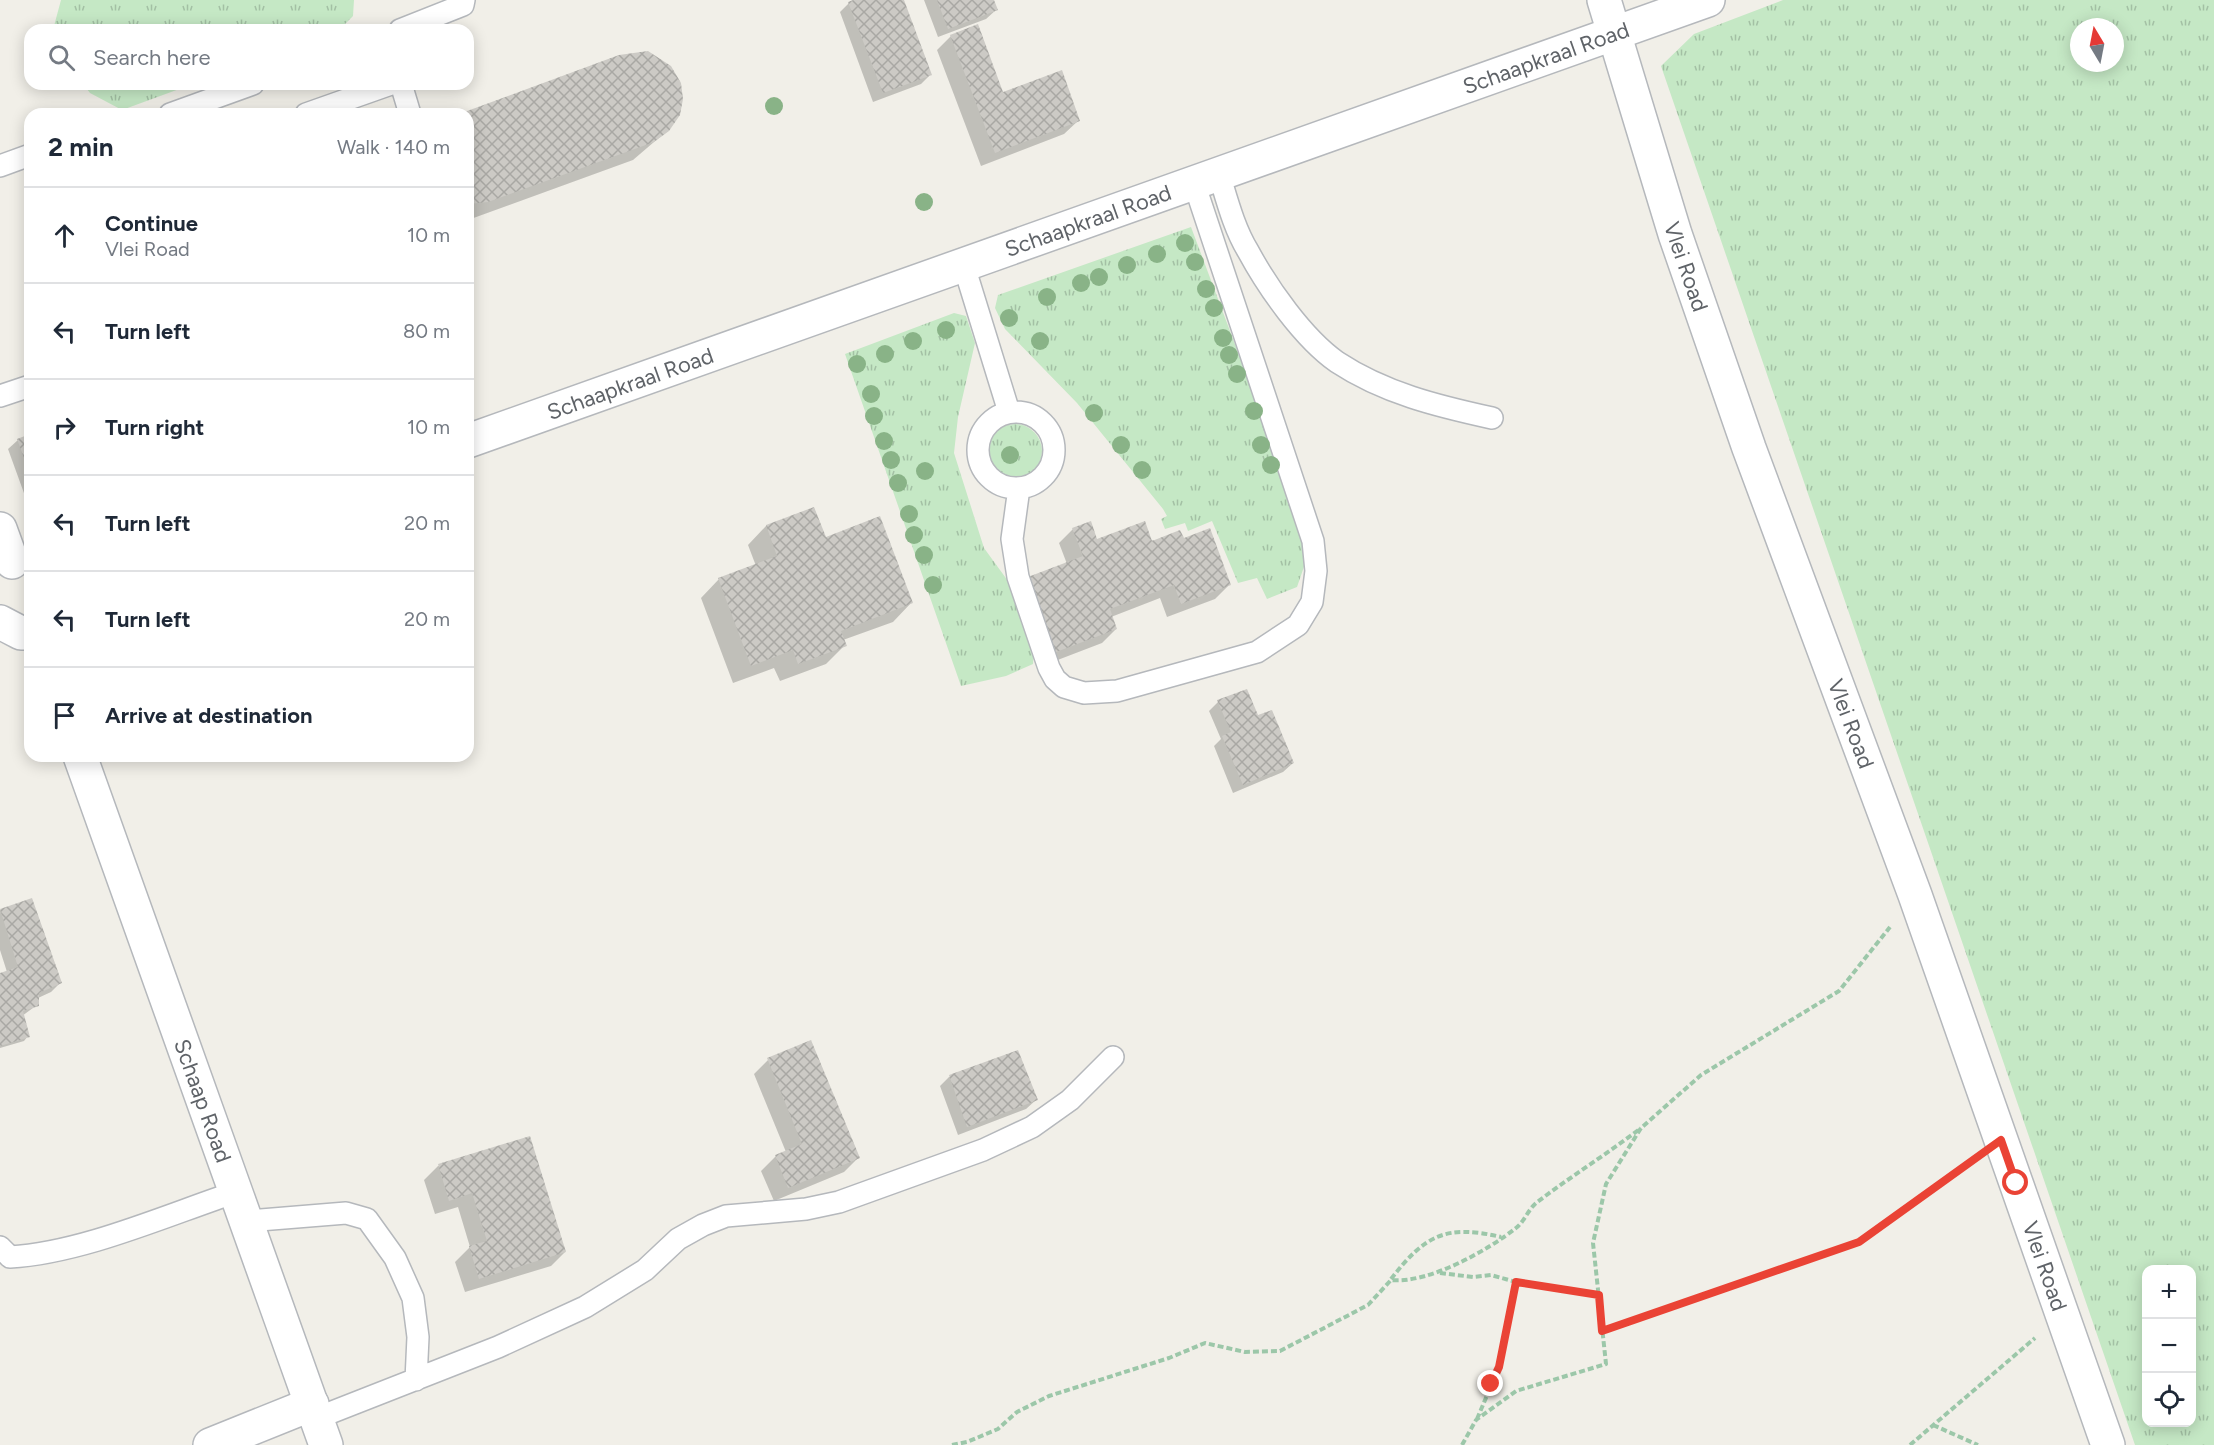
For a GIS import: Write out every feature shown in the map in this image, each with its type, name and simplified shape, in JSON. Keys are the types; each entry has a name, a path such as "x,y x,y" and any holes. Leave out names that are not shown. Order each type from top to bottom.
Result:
{"street":[{"name":"Vlei Road","path":"1604,0 1671,223 1749,448 1915,895 2108,1445"},
{"name":"Schaapkraal Road","path":"474,439 1707,0"},
{"path":"0,529 14,566"},
{"path":"0,622 24,633"},
{"name":"Schaap Road","path":"82,762 318,1422"},
{"path":"210,1445 318,1422"}],"lane":[{"path":"428,24 463,5 464,0"},
{"path":"187,108 237,90"},
{"path":"323,108 374,90"},
{"path":"403,90 408,108"},
{"path":"0,166 24,157"},
{"path":"1206,178 1248,251 1300,327 1336,361 1392,391 1436,406 1492,417"},
{"path":"1019,488 1012,539 1017,576 1049,668 1055,679 1064,687 1084,693 1117,691 1257,652 1298,626 1312,602 1316,571 1313,541 1206,178"},
{"path":"964,266 1009,412"},
{"path":"0,396 24,388"},
{"path":"1009,412 1033,416 1050,433 1054,445 1054,457 1042,479 1019,488 1006,487 994,482 979,462 977,449 980,436 987,425 996,417 1009,412"},
{"path":"318,1422 585,1307 645,1270 678,1239 703,1225 726,1216 806,1209 839,1202 983,1150 1042,1120 1070,1100 1113,1057"},
{"path":"0,1247 10,1257 33,1256 241,1206 346,1213 367,1219 395,1258 413,1298 418,1337 416,1380"}],"path":[{"path":"1391,1280 1406,1282 1439,1273 1518,1227 1534,1205 1641,1128 1701,1075 1839,991 1915,895"},
{"path":"1476,1420 1516,1391 1606,1364 1593,1243 1606,1184 1641,1128"},
{"path":"1602,1331 1859,1242 2001,1140"},
{"path":"952,1445 967,1442 998,1429 1017,1412 1049,1396 1170,1358 1205,1343 1245,1352 1280,1351 1368,1305 1418,1249 1446,1232 1475,1231 1501,1238"},
{"path":"1439,1273 1473,1277 1491,1275 1516,1282 1599,1295"},
{"path":"1462,1445 1476,1420 1499,1367 1516,1282"},
{"path":"1910,1445 2063,1314"},
{"path":"1933,1425 1978,1445"}],"green space":[{"path":"61,0 354,0 353,16 345,24 55,24"},
{"path":"1783,0 2214,0 2214,1445 2135,1445 1661,66 1694,34"},
{"path":"88,90 177,90 127,108 118,108"},
{"path":"1191,227 1284,475 1307,558 1297,587 1267,599 1257,578 1238,583 1212,521 1188,531 1185,523 1165,529 1161,519 1167,516 1163,509 1077,403 1005,329 995,308 998,295"},
{"path":"954,313 966,316 975,343 958,417 954,453 984,548 1008,581 1034,646 1033,664 1006,676 961,686 845,354"},
{"path":"1010,424 1020,424 1030,428 1038,436 1042,451 1038,466 1030,474 1020,478 1010,478 1000,474 992,466 988,456 988,446 992,436 1000,428"}],"building":[{"path":"853,0 904,0 932,75 883,93 848,2"},
{"path":"937,0 994,0 998,10 948,29"},
{"path":"978,24 1003,92 1062,70 1080,121 995,153 950,35"},
{"path":"648,51 671,66 681,83 683,99 680,115 669,131 654,142 488,202 474,203 474,108 619,55"},
{"path":"24,436 24,458 17,439"},
{"path":"814,507 826,537 880,516 913,603 841,631 847,646 798,664 793,650 751,666 718,578 777,556 766,525"},
{"path":"1091,521 1097,539 1145,521 1152,541 1180,530 1184,538 1210,528 1231,585 1181,604 1174,585 1110,609 1117,629 1056,652 1028,577 1083,556 1072,528"},
{"path":"1247,689 1258,715 1272,710 1294,763 1243,785 1222,736 1231,732 1217,700"},
{"path":"32,898 62,983 39,993 39,1006 23,1011 30,1037 0,1046 0,973 18,967 0,909"},
{"path":"811,1040 860,1158 788,1188 775,1155 802,1144 767,1058"},
{"path":"1018,1050 1038,1100 967,1127 949,1075"},
{"path":"530,1136 566,1252 479,1279 469,1246 487,1241 472,1193 449,1201 438,1164"}],"route":[{"path":"1491,1384 1499,1367 1516,1282 1599,1295 1602,1331 1859,1242 2001,1140 2016,1183"}]}
